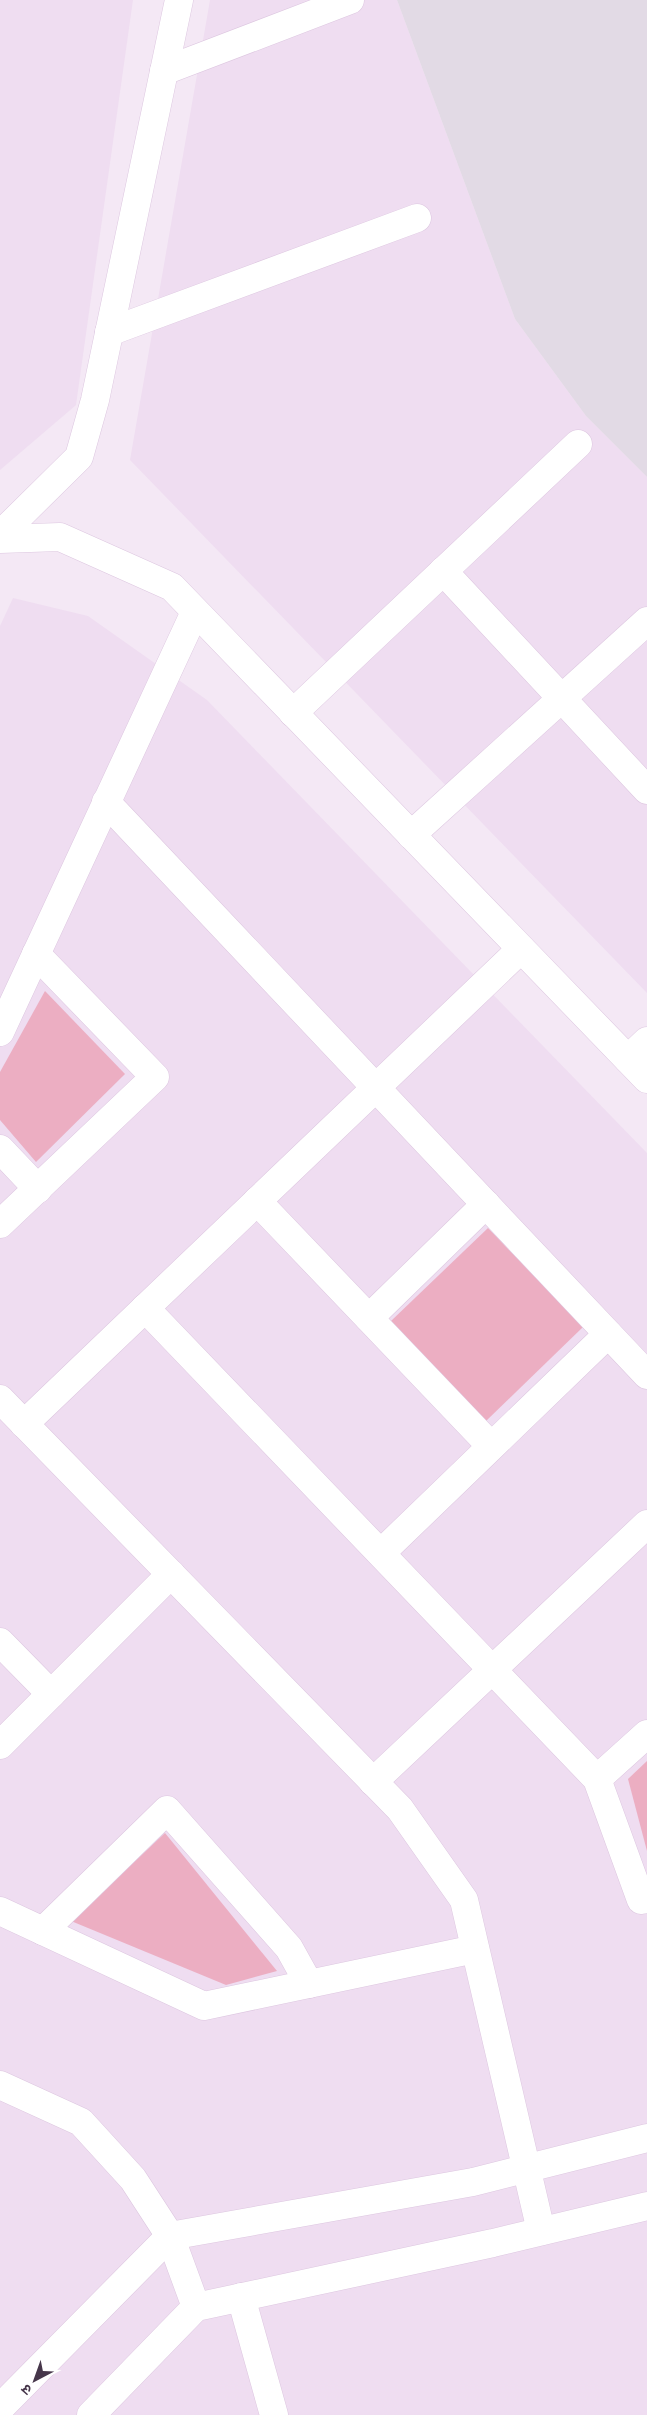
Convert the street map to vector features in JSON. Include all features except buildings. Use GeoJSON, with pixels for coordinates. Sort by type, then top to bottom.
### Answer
{"type":"FeatureCollection","features":[{"type":"Feature","properties":{"kind":"street"},"geometry":{"type":"LineString","coordinates":[[0,537],[79,457],[109,332],[179,0]]}},
{"type":"Feature","properties":{"kind":"street"},"geometry":{"type":"LineString","coordinates":[[164,71],[350,0]]}},
{"type":"Feature","properties":{"kind":"street"},"geometry":{"type":"LineString","coordinates":[[109,332],[417,218]]}},
{"type":"Feature","properties":{"kind":"street"},"geometry":{"type":"LineString","coordinates":[[293,713],[578,444]]}},
{"type":"Feature","properties":{"kind":"street"},"geometry":{"type":"LineString","coordinates":[[0,537],[60,537],[172,587],[521,949],[638,1050],[647,1079]]}},
{"type":"Feature","properties":{"kind":"street"},"geometry":{"type":"LineString","coordinates":[[443,571],[647,790]]}},
{"type":"Feature","properties":{"kind":"street"},"geometry":{"type":"LineString","coordinates":[[0,1032],[195,612]]}},
{"type":"Feature","properties":{"kind":"street"},"geometry":{"type":"LineString","coordinates":[[411,835],[647,621]]}},
{"type":"Feature","properties":{"kind":"street"},"geometry":{"type":"LineString","coordinates":[[106,802],[647,1375]]}},
{"type":"Feature","properties":{"kind":"street"},"geometry":{"type":"LineString","coordinates":[[24,1424],[521,949]]}},
{"type":"Feature","properties":{"kind":"street"},"geometry":{"type":"LineString","coordinates":[[0,1224],[155,1077],[36,954]]}},
{"type":"Feature","properties":{"kind":"street"},"geometry":{"type":"LineString","coordinates":[[0,1149],[38,1188]]}},
{"type":"Feature","properties":{"kind":"street"},"geometry":{"type":"LineString","coordinates":[[257,1201],[491,1446]]}},
{"type":"Feature","properties":{"kind":"street"},"geometry":{"type":"LineString","coordinates":[[369,1318],[486,1204]]}},
{"type":"Feature","properties":{"kind":"street"},"geometry":{"type":"LineString","coordinates":[[145,1308],[598,1779],[641,1900],[647,1899]]}},
{"type":"Feature","properties":{"kind":"street"},"geometry":{"type":"LineString","coordinates":[[381,1553],[608,1334]]}},
{"type":"Feature","properties":{"kind":"street"},"geometry":{"type":"LineString","coordinates":[[0,1399],[400,1809],[464,1900],[541,2231]]}},
{"type":"Feature","properties":{"kind":"street"},"geometry":{"type":"LineString","coordinates":[[374,1782],[647,1524]]}},
{"type":"Feature","properties":{"kind":"street"},"geometry":{"type":"LineString","coordinates":[[0,1745],[171,1574]]}},
{"type":"Feature","properties":{"kind":"street"},"geometry":{"type":"LineString","coordinates":[[0,1642],[51,1694]]}},
{"type":"Feature","properties":{"kind":"street"},"geometry":{"type":"LineString","coordinates":[[598,1779],[647,1734]]}},
{"type":"Feature","properties":{"kind":"street"},"geometry":{"type":"LineString","coordinates":[[43,1931],[167,1810],[289,1948],[309,1984]]}},
{"type":"Feature","properties":{"kind":"street"},"geometry":{"type":"LineString","coordinates":[[0,1911],[204,2006],[475,1949]]}},
{"type":"Feature","properties":{"kind":"street"},"geometry":{"type":"LineString","coordinates":[[0,2085],[81,2122],[133,2179],[170,2236],[196,2307]]}},
{"type":"Feature","properties":{"kind":"street"},"geometry":{"type":"LineString","coordinates":[[0,2408],[170,2236],[473,2182],[647,2138]]}},
{"type":"Feature","properties":{"kind":"street"},"geometry":{"type":"LineString","coordinates":[[91,2415],[196,2307],[647,2206]]}},
{"type":"Feature","properties":{"kind":"street"},"geometry":{"type":"LineString","coordinates":[[241,2297],[274,2415]]}},
{"type":"Feature","properties":{"kind":"shaded area"},"geometry":{"type":"Polygon","coordinates":[[[0,0],[133,0],[76,405],[0,470],[0,0]]]}},
{"type":"Feature","properties":{"kind":"shaded area"},"geometry":{"type":"Polygon","coordinates":[[[210,0],[397,0],[515,319],[586,416],[647,477],[647,993],[130,460],[210,0]]]}},
{"type":"Feature","properties":{"kind":"shaded area"},"geometry":{"type":"Polygon","coordinates":[[[397,0],[647,0],[647,477],[586,416],[515,319],[397,0]]]}},
{"type":"Feature","properties":{"kind":"shaded area"},"geometry":{"type":"Polygon","coordinates":[[[13,598],[88,616],[207,700],[647,1153],[647,2415],[0,2415],[0,626],[13,598]]]}},
{"type":"Feature","properties":{"kind":"shaded area"},"geometry":{"type":"Polygon","coordinates":[[[45,991],[125,1074],[36,1162],[0,1120],[0,1072],[45,991]]]}},
{"type":"Feature","properties":{"kind":"shaded area"},"geometry":{"type":"Polygon","coordinates":[[[488,1228],[583,1327],[486,1421],[391,1321],[488,1228]]]}},
{"type":"Feature","properties":{"kind":"shaded area"},"geometry":{"type":"Polygon","coordinates":[[[647,1761],[647,1851],[628,1779],[647,1761]]]}},
{"type":"Feature","properties":{"kind":"shaded area"},"geometry":{"type":"Polygon","coordinates":[[[165,1833],[277,1971],[226,1985],[71,1921],[165,1833]]]}}]}
